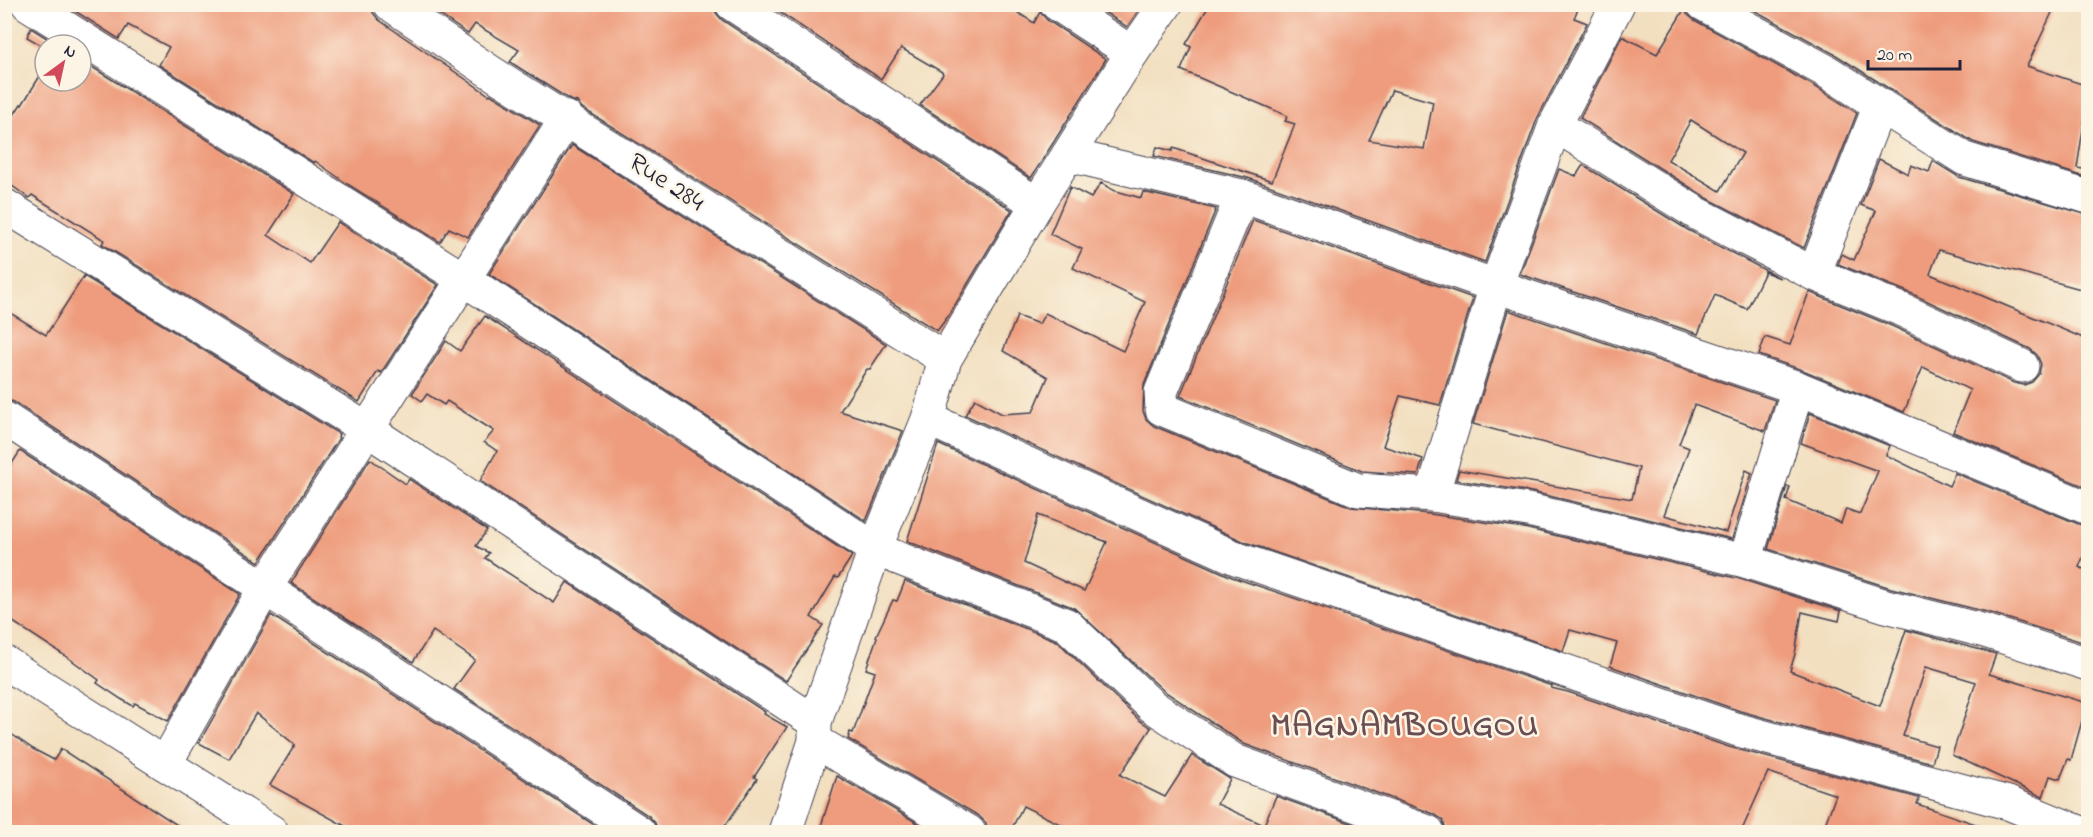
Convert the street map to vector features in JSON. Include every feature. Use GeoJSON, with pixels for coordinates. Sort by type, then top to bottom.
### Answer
{"type":"FeatureCollection","features":[{"type":"Feature","properties":{"kind":"street"},"geometry":{"type":"LineString","coordinates":[[28,4],[465,280],[875,549],[1067,626],[1152,706],[1235,761],[1428,832]]}},
{"type":"Feature","properties":{"kind":"street","name":"Rue 284"},"geometry":{"type":"LineString","coordinates":[[390,4],[489,71],[567,118],[657,178],[945,359]]}},
{"type":"Feature","properties":{"kind":"street"},"geometry":{"type":"LineString","coordinates":[[732,4],[1037,204]]}},
{"type":"Feature","properties":{"kind":"street"},"geometry":{"type":"LineString","coordinates":[[1057,4],[1132,53]]}},
{"type":"Feature","properties":{"kind":"street"},"geometry":{"type":"LineString","coordinates":[[785,832],[875,549],[928,418],[945,359],[1037,204],[1132,53],[1166,4]]}},
{"type":"Feature","properties":{"kind":"street"},"geometry":{"type":"LineString","coordinates":[[1432,495],[1496,286],[1555,124],[1618,4]]}},
{"type":"Feature","properties":{"kind":"street"},"geometry":{"type":"LineString","coordinates":[[1703,4],[1826,71],[1965,159],[2088,197]]}},
{"type":"Feature","properties":{"kind":"street"},"geometry":{"type":"LineString","coordinates":[[1814,274],[1880,105]]}},
{"type":"Feature","properties":{"kind":"street"},"geometry":{"type":"LineString","coordinates":[[165,764],[266,588],[567,118]]}},
{"type":"Feature","properties":{"kind":"street"},"geometry":{"type":"LineString","coordinates":[[1555,124],[1698,214],[1814,274],[1900,309],[2022,366]]}},
{"type":"Feature","properties":{"kind":"street"},"geometry":{"type":"LineString","coordinates":[[1068,155],[1242,196],[1496,286],[1798,388],[2088,508]]}},
{"type":"Feature","properties":{"kind":"street"},"geometry":{"type":"LineString","coordinates":[[1242,196],[1161,392],[1162,409],[1358,490],[1432,495],[1528,510],[1745,561],[1886,606],[1985,631],[2088,664]]}},
{"type":"Feature","properties":{"kind":"street"},"geometry":{"type":"LineString","coordinates":[[4,205],[368,430],[815,732],[969,832]]}},
{"type":"Feature","properties":{"kind":"street"},"geometry":{"type":"LineString","coordinates":[[1745,561],[1798,388]]}},
{"type":"Feature","properties":{"kind":"street"},"geometry":{"type":"LineString","coordinates":[[4,418],[639,832]]}},
{"type":"Feature","properties":{"kind":"street"},"geometry":{"type":"LineString","coordinates":[[928,418],[1238,559],[1735,729],[2008,803],[2079,832]]}},
{"type":"Feature","properties":{"kind":"street"},"geometry":{"type":"LineString","coordinates":[[4,662],[272,832]]}},
{"type":"Feature","properties":{"kind":"building"},"geometry":{"type":"Polygon","coordinates":[[[64,4],[372,4],[373,13],[379,20],[489,95],[540,125],[468,237],[449,228],[440,242],[315,161],[314,163],[159,65],[169,47],[128,25],[119,39],[64,4]]]}},
{"type":"Feature","properties":{"kind":"building"},"geometry":{"type":"Polygon","coordinates":[[[424,4],[714,4],[716,13],[722,20],[1012,210],[937,331],[582,108],[577,102],[570,100],[510,62],[519,50],[475,24],[468,34],[424,4]]]}},
{"type":"Feature","properties":{"kind":"building"},"geometry":{"type":"Polygon","coordinates":[[[767,4],[1004,4],[1034,23],[1040,12],[1047,20],[1106,59],[1031,178],[920,105],[943,74],[942,72],[901,48],[881,79],[767,4]]]}},
{"type":"Feature","properties":{"kind":"building"},"geometry":{"type":"Polygon","coordinates":[[[1092,4],[1143,4],[1127,27],[1092,4]]]}},
{"type":"Feature","properties":{"kind":"building"},"geometry":{"type":"Polygon","coordinates":[[[1210,4],[1580,4],[1574,18],[1587,23],[1537,119],[1485,262],[1248,178],[1154,156],[1157,147],[1172,151],[1173,148],[1272,181],[1295,124],[1285,121],[1288,116],[1181,70],[1191,47],[1186,44],[1210,4]],[[1392,90],[1369,140],[1424,149],[1433,102],[1392,90]]]}},
{"type":"Feature","properties":{"kind":"building"},"geometry":{"type":"Polygon","coordinates":[[[1743,4],[2056,4],[2027,66],[2088,86],[2077,168],[2088,170],[2088,178],[1973,142],[1836,55],[1743,4]]]}},
{"type":"Feature","properties":{"kind":"building"},"geometry":{"type":"Polygon","coordinates":[[[1685,8],[1687,14],[1694,20],[1816,87],[1857,113],[1804,248],[1707,198],[1580,118],[1622,36],[1657,54],[1685,8]],[[1691,120],[1668,160],[1720,191],[1743,153],[1691,120]]]}},
{"type":"Feature","properties":{"kind":"building"},"geometry":{"type":"Polygon","coordinates":[[[31,28],[39,33],[33,33],[33,40],[27,37],[31,28]]]}},
{"type":"Feature","properties":{"kind":"building"},"geometry":{"type":"Polygon","coordinates":[[[93,68],[294,194],[268,235],[310,263],[338,222],[438,285],[381,373],[378,371],[359,402],[102,244],[104,240],[32,195],[29,198],[4,180],[4,130],[33,87],[33,93],[93,93],[93,68]]]}},
{"type":"Feature","properties":{"kind":"building"},"geometry":{"type":"Polygon","coordinates":[[[572,145],[886,344],[840,411],[903,431],[866,521],[489,274],[572,145]]]}},
{"type":"Feature","properties":{"kind":"building"},"geometry":{"type":"Polygon","coordinates":[[[1879,159],[1908,174],[1911,165],[1929,172],[1933,161],[1959,177],[2088,215],[2088,291],[1939,250],[1930,274],[2088,340],[2088,488],[1953,432],[1970,390],[1923,367],[1904,412],[1805,371],[1759,355],[1765,337],[1790,345],[1809,292],[1892,326],[2014,383],[2024,385],[2032,382],[2039,374],[2041,364],[2037,355],[2030,349],[1908,292],[1838,264],[1842,254],[1854,260],[1876,211],[1861,205],[1879,159]]]}},
{"type":"Feature","properties":{"kind":"building"},"geometry":{"type":"Polygon","coordinates":[[[1583,165],[1688,230],[1780,278],[1765,272],[1747,309],[1715,295],[1698,334],[1520,274],[1559,169],[1576,176],[1583,165]]]}},
{"type":"Feature","properties":{"kind":"building"},"geometry":{"type":"Polygon","coordinates":[[[1101,183],[1113,190],[1141,198],[1143,192],[1216,209],[1144,385],[1143,411],[1146,419],[1154,426],[1351,507],[1430,514],[1524,528],[1740,579],[1841,611],[1839,621],[1802,612],[1790,671],[1880,706],[1906,630],[1996,654],[1989,674],[2087,703],[2071,760],[2068,759],[2060,779],[2050,776],[2043,797],[1952,755],[1976,682],[1926,667],[1903,736],[1937,746],[1932,763],[1740,711],[1610,666],[1617,643],[1570,630],[1563,651],[1245,542],[965,415],[975,399],[1002,414],[1033,412],[1048,377],[1003,351],[1017,316],[1039,324],[1045,313],[1123,351],[1145,302],[1073,268],[1082,249],[1050,234],[1070,187],[1091,198],[1101,183]]]}},
{"type":"Feature","properties":{"kind":"building"},"geometry":{"type":"Polygon","coordinates":[[[1253,220],[1473,298],[1440,405],[1400,396],[1383,446],[1423,459],[1418,475],[1362,471],[1180,396],[1253,220]]]}},
{"type":"Feature","properties":{"kind":"building"},"geometry":{"type":"Polygon","coordinates":[[[84,276],[339,434],[339,438],[259,562],[14,402],[4,399],[4,309],[46,335],[84,276]]]}},
{"type":"Feature","properties":{"kind":"building"},"geometry":{"type":"Polygon","coordinates":[[[1508,310],[1775,400],[1765,431],[1694,405],[1679,444],[1689,448],[1664,515],[1726,532],[1746,470],[1752,473],[1732,539],[1532,492],[1456,480],[1459,470],[1632,499],[1639,468],[1473,424],[1508,310]]]}},
{"type":"Feature","properties":{"kind":"building"},"geometry":{"type":"Polygon","coordinates":[[[485,316],[852,556],[838,578],[835,577],[811,617],[823,625],[786,681],[480,481],[497,451],[484,442],[494,431],[447,401],[444,405],[427,394],[422,401],[412,394],[446,341],[460,351],[485,316]]]}},
{"type":"Feature","properties":{"kind":"building"},"geometry":{"type":"Polygon","coordinates":[[[1810,413],[1890,446],[1886,455],[1949,486],[1955,473],[2088,526],[2088,545],[2079,567],[2088,571],[2088,644],[1991,613],[1891,588],[1768,549],[1787,486],[1790,487],[1786,500],[1841,523],[1846,509],[1860,514],[1878,471],[1801,443],[1810,413]]]}},
{"type":"Feature","properties":{"kind":"building"},"geometry":{"type":"Polygon","coordinates":[[[938,444],[1232,577],[1729,747],[1919,798],[1917,804],[1987,828],[1987,832],[1822,832],[1836,795],[1768,772],[1741,832],[1619,832],[1599,826],[1597,832],[1446,832],[1443,820],[1434,814],[1244,744],[1164,691],[1074,608],[907,541],[938,444]],[[1038,515],[1024,563],[1084,591],[1107,542],[1038,515]]]}},
{"type":"Feature","properties":{"kind":"building"},"geometry":{"type":"Polygon","coordinates":[[[20,451],[240,594],[168,721],[135,703],[133,706],[121,699],[97,683],[99,680],[70,659],[4,616],[4,476],[20,451]]]}},
{"type":"Feature","properties":{"kind":"building"},"geometry":{"type":"Polygon","coordinates":[[[370,459],[406,484],[409,479],[487,530],[476,546],[489,553],[485,558],[554,603],[567,582],[765,712],[764,714],[787,727],[754,777],[757,779],[721,832],[658,832],[649,816],[454,689],[475,660],[433,631],[413,662],[291,583],[370,459]]]}},
{"type":"Feature","properties":{"kind":"building"},"geometry":{"type":"Polygon","coordinates":[[[905,581],[1057,641],[1139,720],[1151,728],[1120,775],[1165,797],[1192,755],[1230,779],[1217,804],[1264,825],[1276,796],[1375,832],[1076,832],[1023,806],[1010,832],[988,832],[986,823],[979,816],[848,739],[850,732],[853,733],[875,672],[866,669],[876,636],[893,600],[897,601],[905,581]]]}},
{"type":"Feature","properties":{"kind":"building"},"geometry":{"type":"Polygon","coordinates":[[[271,615],[605,832],[356,832],[270,785],[295,745],[256,713],[229,759],[199,743],[271,615]]]}},
{"type":"Feature","properties":{"kind":"building"},"geometry":{"type":"Polygon","coordinates":[[[4,729],[54,760],[61,749],[188,832],[4,832],[4,729]]]}},
{"type":"Feature","properties":{"kind":"building"},"geometry":{"type":"Polygon","coordinates":[[[837,776],[933,832],[819,832],[837,776]]]}},
{"type":"Feature","properties":{"kind":"district","name":"MAGNAMBOUGOU"},"geometry":{"type":"Point","coordinates":[1405,727]}}]}
